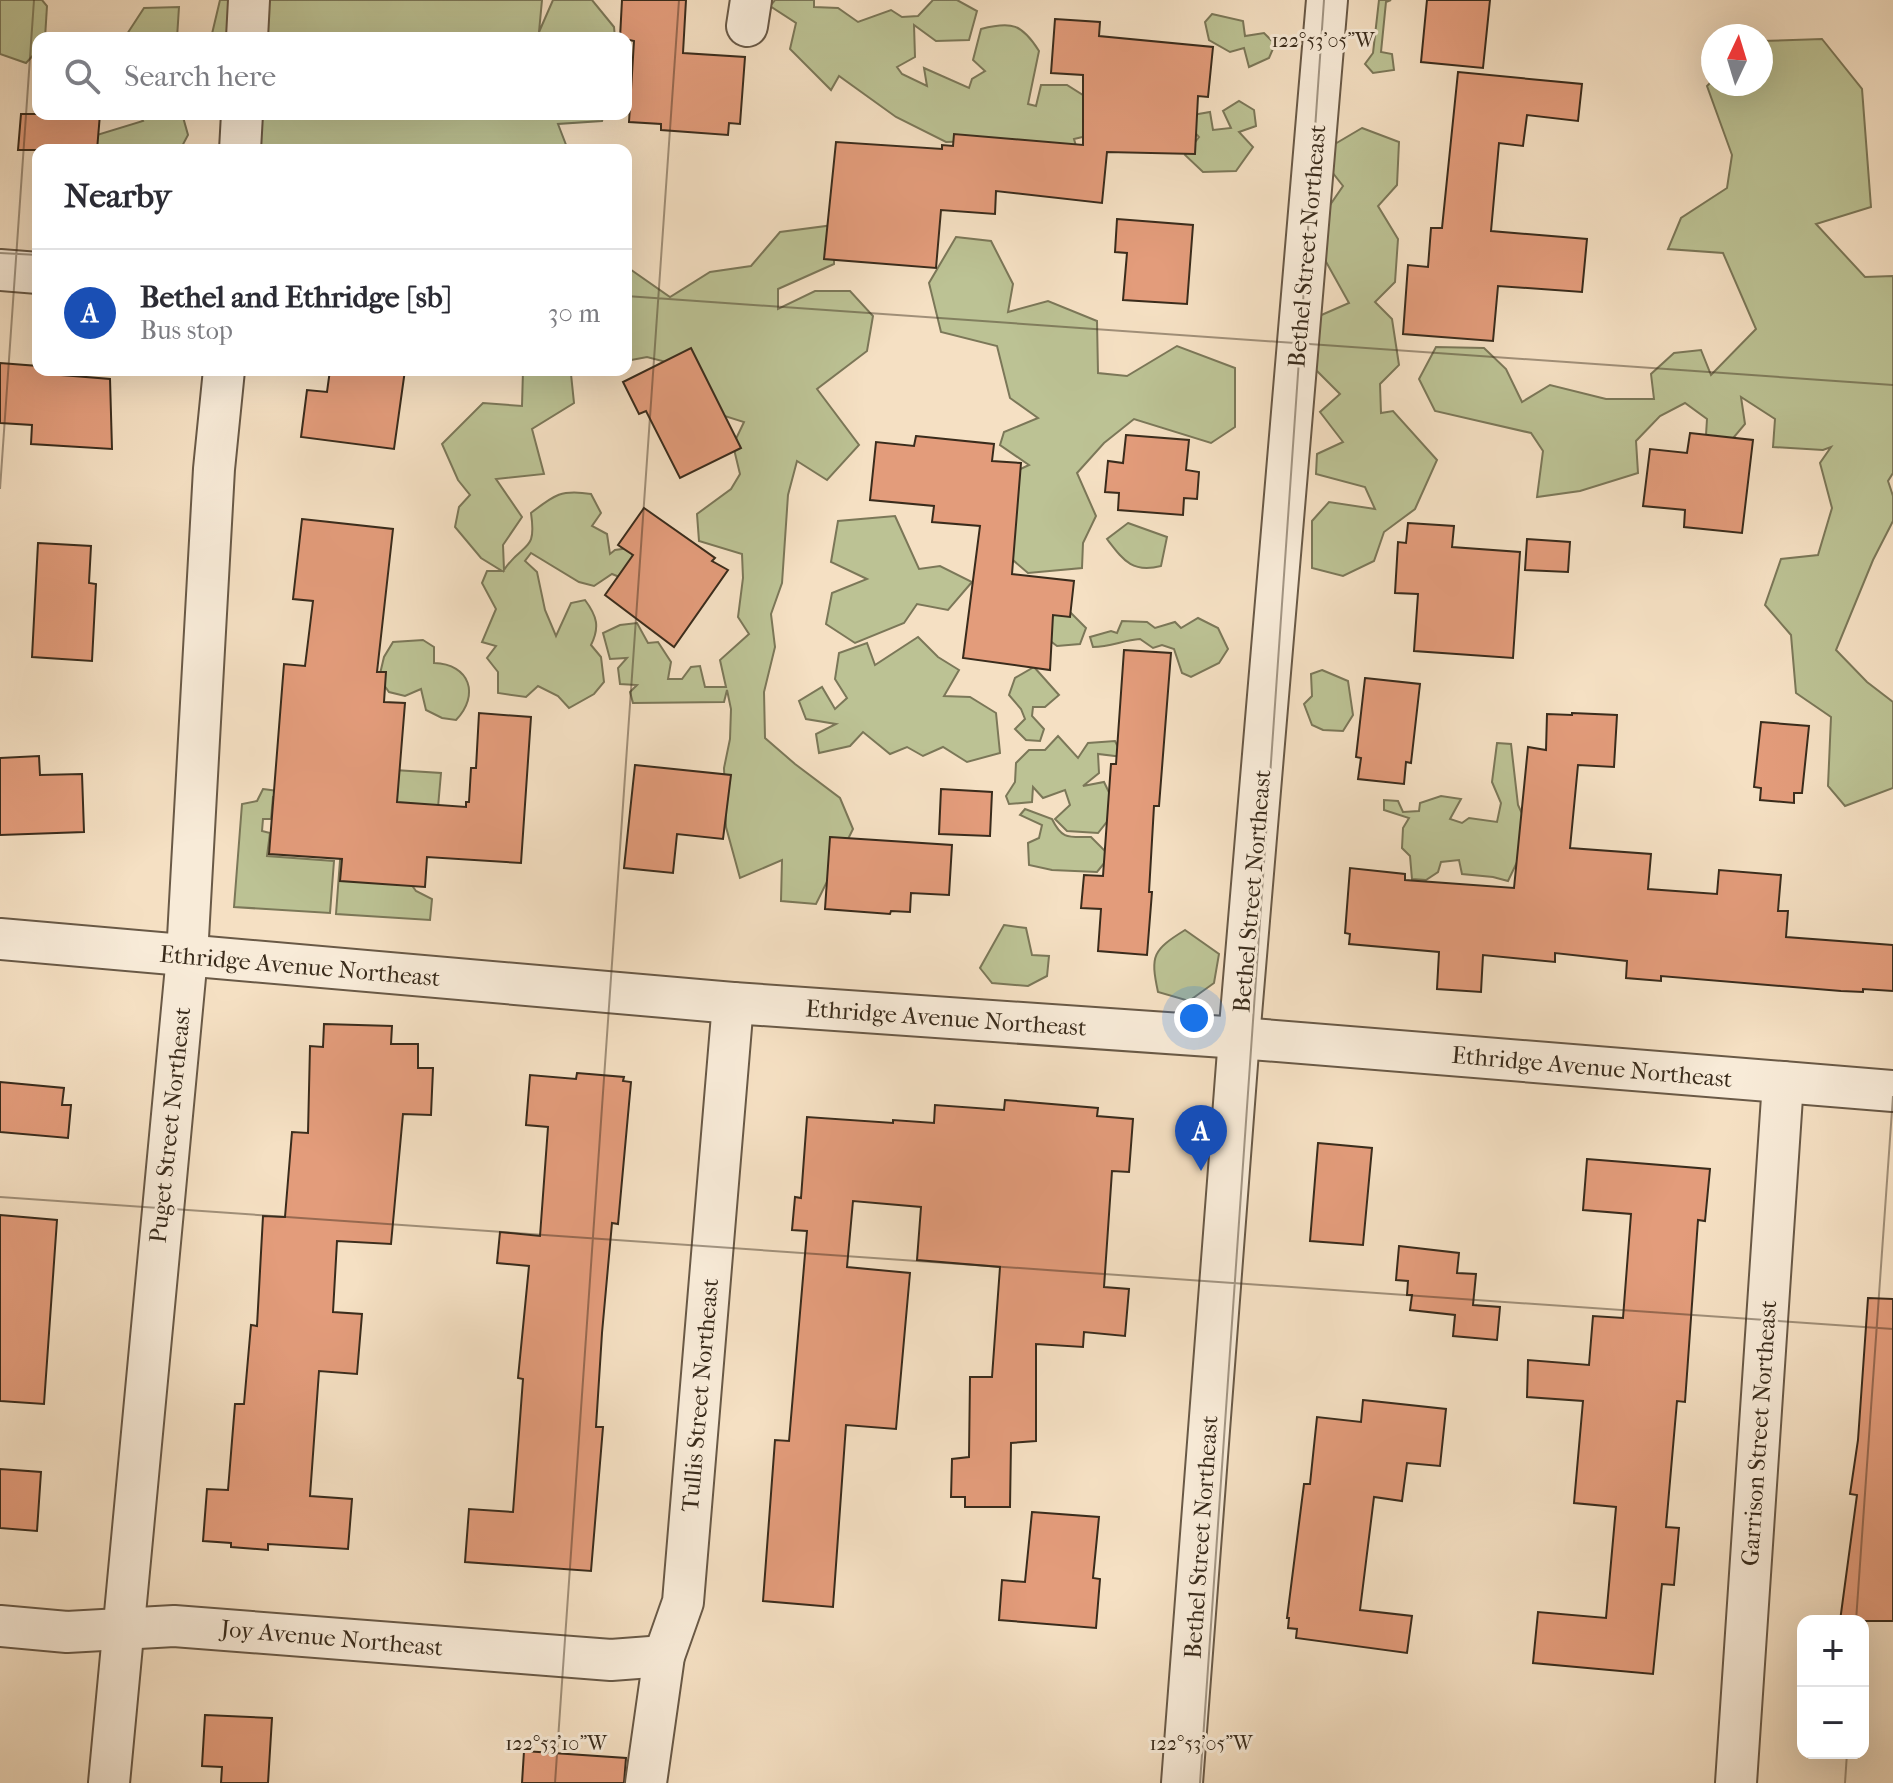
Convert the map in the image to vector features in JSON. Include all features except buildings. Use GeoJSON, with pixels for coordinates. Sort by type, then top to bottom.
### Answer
{"type":"FeatureCollection","features":[{"type":"Feature","properties":{"kind":"street"},"geometry":{"type":"LineString","coordinates":[[247,32],[249,0]]}},
{"type":"Feature","properties":{"kind":"street","name":"Bethel Street Northeast"},"geometry":{"type":"LineString","coordinates":[[1182,1783],[1239,1038],[1288,489],[1327,0]]}},
{"type":"Feature","properties":{"kind":"street"},"geometry":{"type":"LineString","coordinates":[[240,144],[242,120]]}},
{"type":"Feature","properties":{"kind":"street"},"geometry":{"type":"LineString","coordinates":[[0,270],[32,273]]}},
{"type":"Feature","properties":{"kind":"street","name":"Puget Street Northeast"},"geometry":{"type":"LineString","coordinates":[[109,1783],[121,1628],[187,956],[214,469],[223,376]]}},
{"type":"Feature","properties":{"kind":"street","name":"Ethridge Avenue Northeast"},"geometry":{"type":"LineString","coordinates":[[0,939],[733,1003],[1239,1038],[1893,1091]]}},
{"type":"Feature","properties":{"kind":"street","name":"Tullis Street Northeast"},"geometry":{"type":"LineString","coordinates":[[646,1783],[664,1656],[683,1602],[733,1003]]}},
{"type":"Feature","properties":{"kind":"street","name":"Garrison Street Northeast"},"geometry":{"type":"LineString","coordinates":[[1736,1783],[1783,1082]]}},
{"type":"Feature","properties":{"kind":"street","name":"Joy Avenue Northeast"},"geometry":{"type":"LineString","coordinates":[[0,1626],[67,1632],[174,1626],[611,1660],[664,1656]]}},
{"type":"Feature","properties":{"kind":"green space"},"geometry":{"type":"Polygon","coordinates":[[[0,0],[42,0],[47,6],[45,32],[32,32],[32,56],[26,63],[0,54],[0,0]]]}},
{"type":"Feature","properties":{"kind":"green space"},"geometry":{"type":"Polygon","coordinates":[[[220,0],[542,0],[539,32],[212,32],[220,0]]]}},
{"type":"Feature","properties":{"kind":"green space"},"geometry":{"type":"Polygon","coordinates":[[[553,0],[592,0],[614,27],[614,32],[539,32],[553,0]]]}},
{"type":"Feature","properties":{"kind":"green space"},"geometry":{"type":"Polygon","coordinates":[[[775,0],[814,0],[814,7],[838,8],[858,22],[891,10],[902,17],[918,16],[933,0],[957,0],[977,11],[969,40],[936,41],[914,25],[915,57],[897,67],[902,74],[927,86],[924,68],[969,88],[972,79],[985,71],[973,60],[981,29],[1008,25],[1027,35],[1039,51],[1028,104],[1036,106],[1041,85],[1067,85],[1083,95],[1187,116],[1210,112],[1213,130],[1231,128],[1223,111],[1239,101],[1254,110],[1256,126],[1239,132],[1253,147],[1236,171],[1203,172],[1185,155],[1199,137],[1190,127],[1095,134],[1074,139],[1078,153],[981,141],[946,142],[896,117],[839,76],[831,90],[790,49],[796,23],[770,6],[775,0]]]}},
{"type":"Feature","properties":{"kind":"green space"},"geometry":{"type":"Polygon","coordinates":[[[1379,0],[1391,0],[1386,2],[1381,52],[1392,54],[1394,70],[1373,73],[1365,64],[1373,53],[1379,0]]]}},
{"type":"Feature","properties":{"kind":"green space"},"geometry":{"type":"Polygon","coordinates":[[[179,7],[177,32],[128,32],[144,8],[179,7]]]}},
{"type":"Feature","properties":{"kind":"green space"},"geometry":{"type":"Polygon","coordinates":[[[1212,14],[1243,21],[1245,36],[1264,33],[1275,44],[1269,58],[1249,67],[1244,48],[1230,52],[1209,40],[1205,22],[1212,14]]]}},
{"type":"Feature","properties":{"kind":"green space"},"geometry":{"type":"Polygon","coordinates":[[[1822,39],[1862,89],[1871,207],[1816,224],[1865,277],[1893,276],[1893,473],[1888,481],[1893,496],[1893,521],[1873,560],[1836,650],[1867,682],[1893,702],[1893,788],[1845,806],[1828,786],[1831,717],[1796,693],[1791,635],[1765,605],[1781,559],[1818,555],[1832,508],[1820,463],[1831,447],[1823,450],[1773,447],[1775,419],[1741,397],[1745,424],[1724,449],[1705,451],[1707,419],[1685,403],[1660,416],[1636,441],[1638,473],[1580,491],[1537,497],[1543,451],[1531,433],[1435,411],[1419,379],[1436,347],[1484,348],[1506,369],[1522,402],[1550,385],[1606,399],[1654,399],[1651,374],[1674,353],[1701,350],[1711,375],[1756,329],[1723,253],[1668,249],[1681,218],[1727,188],[1732,155],[1711,96],[1773,96],[1773,41],[1822,39]]]}},
{"type":"Feature","properties":{"kind":"green space"},"geometry":{"type":"Polygon","coordinates":[[[184,120],[188,135],[183,144],[85,144],[87,138],[143,121],[184,120]]]}},
{"type":"Feature","properties":{"kind":"green space"},"geometry":{"type":"Polygon","coordinates":[[[224,120],[602,120],[558,124],[566,144],[230,144],[235,140],[224,120]]]}},
{"type":"Feature","properties":{"kind":"green space"},"geometry":{"type":"Polygon","coordinates":[[[1362,128],[1399,142],[1397,185],[1378,206],[1398,239],[1395,282],[1375,302],[1392,319],[1399,365],[1380,384],[1381,413],[1393,411],[1437,460],[1415,509],[1384,532],[1374,561],[1343,576],[1312,568],[1312,521],[1329,502],[1375,509],[1365,487],[1316,474],[1317,454],[1343,442],[1320,412],[1340,394],[1312,366],[1310,320],[1349,303],[1315,242],[1326,211],[1343,186],[1318,154],[1362,128]]]}},
{"type":"Feature","properties":{"kind":"green space"},"geometry":{"type":"Polygon","coordinates":[[[834,225],[834,264],[778,289],[778,309],[815,291],[850,291],[873,316],[867,351],[817,389],[859,445],[827,480],[797,461],[788,495],[782,583],[771,614],[775,647],[764,692],[765,738],[840,798],[853,829],[816,904],[781,901],[782,860],[740,878],[726,827],[724,768],[730,739],[731,709],[727,690],[724,702],[633,703],[630,692],[637,685],[620,684],[618,668],[627,658],[610,659],[603,633],[620,625],[637,623],[648,643],[658,642],[671,662],[668,679],[682,679],[691,667],[700,666],[705,687],[726,687],[720,660],[749,634],[738,617],[743,578],[742,554],[699,541],[697,514],[731,489],[740,474],[733,445],[744,422],[693,406],[693,369],[647,357],[632,360],[632,270],[670,297],[710,272],[751,266],[780,232],[834,225]]]}},
{"type":"Feature","properties":{"kind":"green space"},"geometry":{"type":"Polygon","coordinates":[[[956,237],[991,241],[1013,284],[1008,312],[1048,301],[1097,321],[1098,373],[1127,376],[1177,346],[1235,368],[1235,427],[1211,443],[1134,419],[1104,443],[1077,473],[1096,516],[1083,543],[1082,568],[1028,573],[1007,555],[995,481],[1029,465],[1000,445],[1004,432],[1038,418],[1010,398],[997,346],[941,332],[929,283],[956,237]]]}},
{"type":"Feature","properties":{"kind":"green space"},"geometry":{"type":"Polygon","coordinates":[[[523,376],[571,376],[574,403],[532,429],[544,474],[496,479],[522,517],[503,545],[504,570],[530,541],[531,513],[565,493],[591,494],[601,513],[592,526],[607,534],[610,554],[615,550],[636,547],[624,579],[612,574],[594,586],[579,582],[531,553],[525,561],[537,572],[545,610],[556,636],[571,603],[585,600],[595,617],[596,633],[591,645],[601,657],[604,682],[594,694],[569,708],[558,696],[538,686],[526,697],[498,693],[498,672],[487,658],[496,646],[482,642],[496,609],[482,583],[487,571],[502,571],[481,558],[455,527],[459,507],[470,495],[458,480],[442,444],[483,403],[522,406],[523,376]]]}},
{"type":"Feature","properties":{"kind":"green space"},"geometry":{"type":"Polygon","coordinates":[[[895,516],[919,569],[940,566],[972,582],[948,610],[917,604],[904,623],[855,643],[826,624],[832,593],[867,579],[831,562],[838,521],[895,516]]]}},
{"type":"Feature","properties":{"kind":"green space"},"geometry":{"type":"Polygon","coordinates":[[[1128,523],[1167,537],[1161,566],[1143,568],[1130,563],[1107,539],[1128,523]]]}},
{"type":"Feature","properties":{"kind":"green space"},"geometry":{"type":"Polygon","coordinates":[[[1065,607],[1086,628],[1080,644],[1057,646],[1024,621],[1065,607]]]}},
{"type":"Feature","properties":{"kind":"green space"},"geometry":{"type":"Polygon","coordinates":[[[1198,618],[1218,628],[1228,649],[1219,663],[1191,677],[1182,673],[1174,649],[1162,645],[1153,648],[1140,639],[1093,647],[1090,637],[1111,631],[1117,633],[1122,621],[1147,622],[1155,628],[1175,622],[1181,628],[1198,618]]]}},
{"type":"Feature","properties":{"kind":"green space"},"geometry":{"type":"Polygon","coordinates":[[[918,637],[938,657],[959,670],[944,696],[970,697],[996,713],[1000,753],[967,762],[943,747],[923,756],[907,747],[890,754],[863,732],[850,746],[819,753],[816,734],[836,724],[806,719],[799,701],[822,687],[835,709],[847,698],[835,679],[839,653],[867,643],[875,665],[918,637]]]}},
{"type":"Feature","properties":{"kind":"green space"},"geometry":{"type":"Polygon","coordinates":[[[423,640],[434,647],[434,663],[456,669],[468,682],[468,701],[456,720],[442,718],[426,710],[421,689],[405,696],[389,692],[379,678],[384,657],[393,642],[423,640]]]}},
{"type":"Feature","properties":{"kind":"green space"},"geometry":{"type":"Polygon","coordinates":[[[1034,667],[1059,695],[1045,707],[1033,707],[1032,716],[1044,729],[1040,741],[1026,740],[1015,729],[1025,719],[1009,695],[1015,678],[1034,667]]]}},
{"type":"Feature","properties":{"kind":"green space"},"geometry":{"type":"Polygon","coordinates":[[[1322,670],[1348,681],[1353,715],[1343,731],[1323,730],[1312,725],[1304,704],[1312,696],[1311,674],[1322,670]]]}},
{"type":"Feature","properties":{"kind":"green space"},"geometry":{"type":"Polygon","coordinates":[[[1058,736],[1078,758],[1088,743],[1115,741],[1123,757],[1098,754],[1099,773],[1083,786],[1104,782],[1117,809],[1098,833],[1067,831],[1055,819],[1070,805],[1065,790],[1043,798],[1033,787],[1032,802],[1009,804],[1006,796],[1015,782],[1016,763],[1029,750],[1045,750],[1058,736]]]}},
{"type":"Feature","properties":{"kind":"green space"},"geometry":{"type":"Polygon","coordinates":[[[1497,743],[1511,744],[1518,805],[1531,833],[1508,881],[1462,874],[1459,860],[1441,862],[1438,872],[1426,880],[1412,879],[1410,856],[1402,848],[1403,828],[1409,818],[1384,810],[1384,800],[1398,801],[1403,812],[1419,811],[1420,803],[1441,796],[1461,799],[1450,819],[1462,823],[1469,818],[1497,822],[1501,803],[1492,782],[1497,743]]]}},
{"type":"Feature","properties":{"kind":"green space"},"geometry":{"type":"Polygon","coordinates":[[[347,767],[441,773],[434,853],[425,846],[411,884],[416,891],[432,899],[430,920],[336,914],[347,767]]]}},
{"type":"Feature","properties":{"kind":"green space"},"geometry":{"type":"Polygon","coordinates":[[[263,789],[278,791],[283,797],[273,797],[271,819],[263,819],[262,831],[270,833],[267,856],[334,861],[330,913],[234,907],[242,804],[257,801],[263,789]]]}},
{"type":"Feature","properties":{"kind":"green space"},"geometry":{"type":"Polygon","coordinates":[[[1025,809],[1052,819],[1059,831],[1067,836],[1091,837],[1110,856],[1097,872],[1052,870],[1029,865],[1028,843],[1039,838],[1042,825],[1020,815],[1025,809]]]}},
{"type":"Feature","properties":{"kind":"green space"},"geometry":{"type":"Polygon","coordinates":[[[1004,925],[1026,928],[1032,955],[1049,956],[1047,976],[1028,986],[992,983],[980,968],[1004,925]]]}},
{"type":"Feature","properties":{"kind":"green space"},"geometry":{"type":"Polygon","coordinates":[[[1185,930],[1219,954],[1214,983],[1189,1001],[1158,992],[1154,970],[1160,949],[1185,930]]]}},
{"type":"Feature","properties":{"kind":"place","name":"Bethel and Ethridge [sb]"},"geometry":{"type":"Point","coordinates":[1201,1171]}}]}
